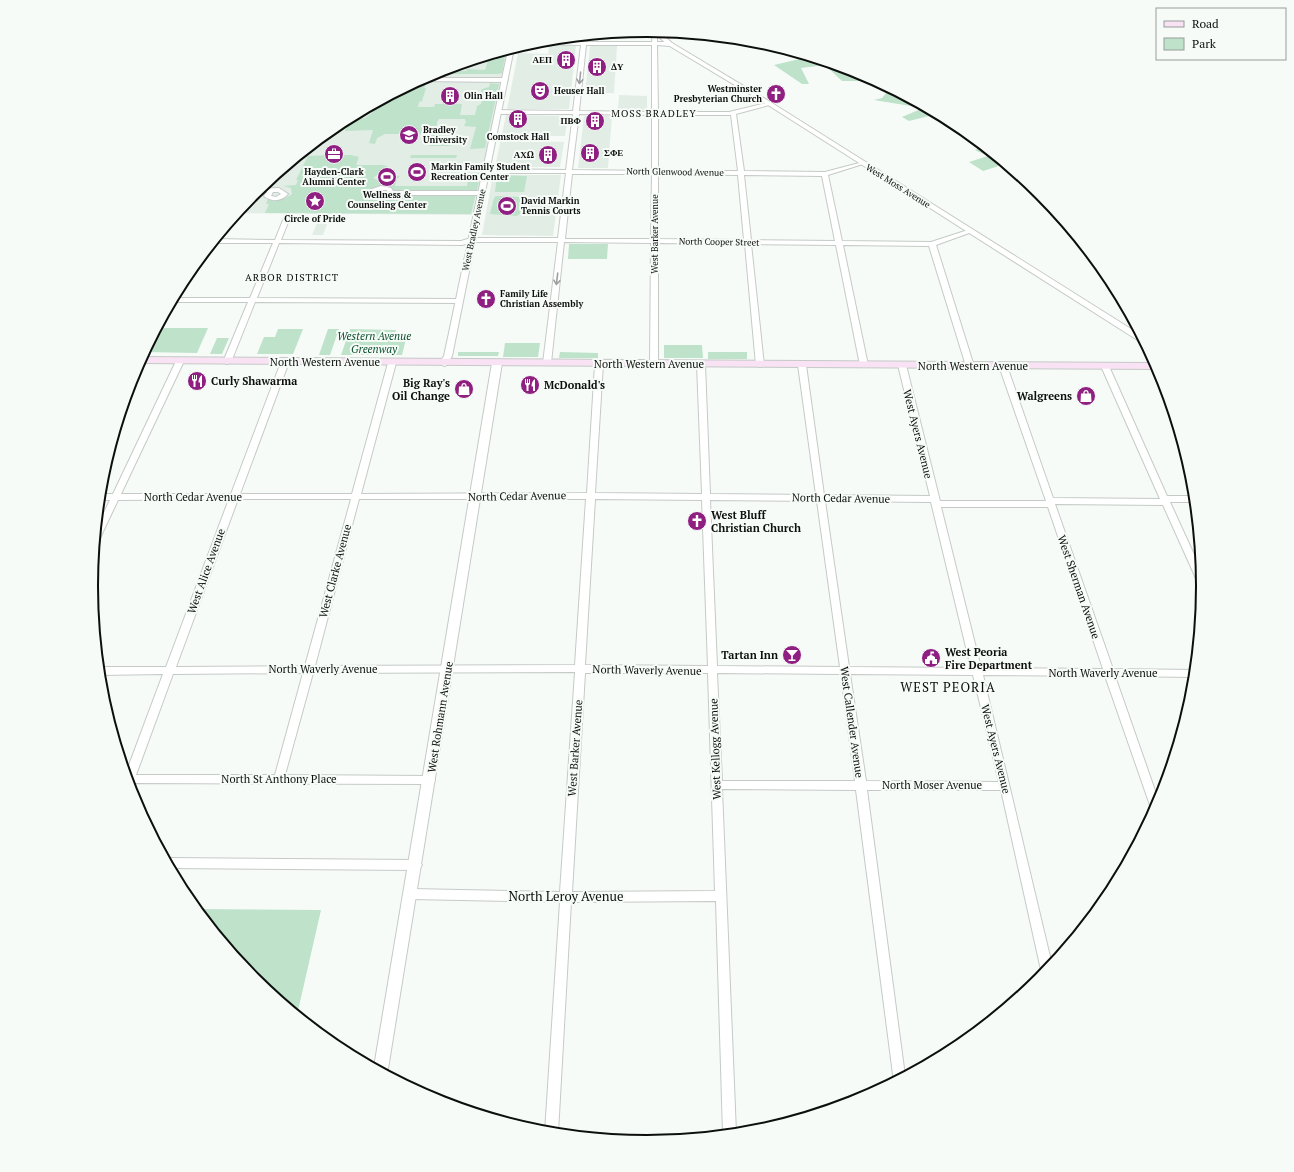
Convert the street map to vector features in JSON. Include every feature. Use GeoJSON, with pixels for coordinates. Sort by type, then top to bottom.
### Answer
{"type":"FeatureCollection","features":[{"type":"Feature","properties":{"kind":"main road","name":"North Western Avenue"},"geometry":{"type":"LineString","coordinates":[[147,360],[654,365],[1149,366]]}},
{"type":"Feature","properties":{"kind":"street","name":"West Barker Avenue"},"geometry":{"type":"LineString","coordinates":[[654,365],[655,37]]}},
{"type":"Feature","properties":{"kind":"street","name":"West Moss Avenue"},"geometry":{"type":"LineString","coordinates":[[662,37],[670,44],[770,104],[861,163],[1134,334]]}},
{"type":"Feature","properties":{"kind":"street"},"geometry":{"type":"LineString","coordinates":[[569,43],[670,44]]}},
{"type":"Feature","properties":{"kind":"street"},"geometry":{"type":"LineString","coordinates":[[546,363],[562,241],[584,43]]}},
{"type":"Feature","properties":{"kind":"street","name":"West Bradley Avenue"},"geometry":{"type":"LineString","coordinates":[[444,363],[448,356],[460,299],[468,240],[486,171],[510,55]]}},
{"type":"Feature","properties":{"kind":"street"},"geometry":{"type":"LineString","coordinates":[[446,76],[505,78]]}},
{"type":"Feature","properties":{"kind":"street"},"geometry":{"type":"LineString","coordinates":[[436,80],[505,78]]}},
{"type":"Feature","properties":{"kind":"street"},"geometry":{"type":"LineString","coordinates":[[498,112],[733,113],[770,104]]}},
{"type":"Feature","properties":{"kind":"street"},"geometry":{"type":"LineString","coordinates":[[733,113],[741,173],[760,365]]}},
{"type":"Feature","properties":{"kind":"street","name":"North Glenwood Avenue"},"geometry":{"type":"LineString","coordinates":[[486,171],[825,174],[861,163]]}},
{"type":"Feature","properties":{"kind":"street"},"geometry":{"type":"LineString","coordinates":[[825,174],[864,365]]}},
{"type":"Feature","properties":{"kind":"street"},"geometry":{"type":"LineString","coordinates":[[266,192],[270,192]]}},
{"type":"Feature","properties":{"kind":"street"},"geometry":{"type":"LineString","coordinates":[[391,193],[481,193]]}},
{"type":"Feature","properties":{"kind":"street"},"geometry":{"type":"LineString","coordinates":[[227,362],[288,215]]}},
{"type":"Feature","properties":{"kind":"street","name":"North Cooper Street"},"geometry":{"type":"LineString","coordinates":[[222,238],[462,243],[468,240],[932,244],[970,231]]}},
{"type":"Feature","properties":{"kind":"street","name":"North Cooper Street"},"geometry":{"type":"LineString","coordinates":[[220,241],[277,240]]}},
{"type":"Feature","properties":{"kind":"street"},"geometry":{"type":"LineString","coordinates":[[932,244],[970,366]]}},
{"type":"Feature","properties":{"kind":"street"},"geometry":{"type":"LineString","coordinates":[[181,296],[460,299]]}},
{"type":"Feature","properties":{"kind":"street"},"geometry":{"type":"LineString","coordinates":[[179,300],[253,298]]}},
{"type":"Feature","properties":{"kind":"street"},"geometry":{"type":"LineString","coordinates":[[102,526],[180,361]]}},
{"type":"Feature","properties":{"kind":"street","name":"West Alice Avenue"},"geometry":{"type":"LineString","coordinates":[[131,772],[286,362]]}},
{"type":"Feature","properties":{"kind":"street","name":"West Clarke Avenue"},"geometry":{"type":"LineString","coordinates":[[279,780],[354,497],[392,363]]}},
{"type":"Feature","properties":{"kind":"street","name":"West Rohmann Avenue"},"geometry":{"type":"LineString","coordinates":[[382,1066],[430,780],[497,363]]}},
{"type":"Feature","properties":{"kind":"street","name":"West Barker Avenue"},"geometry":{"type":"LineString","coordinates":[[551,1126],[591,496],[594,412],[599,364]]}},
{"type":"Feature","properties":{"kind":"street","name":"West Kellogg Avenue"},"geometry":{"type":"LineString","coordinates":[[701,364],[730,1128]]}},
{"type":"Feature","properties":{"kind":"street","name":"West Callender Avenue"},"geometry":{"type":"LineString","coordinates":[[802,365],[861,785],[898,1073]]}},
{"type":"Feature","properties":{"kind":"street","name":"West Ayers Avenue"},"geometry":{"type":"LineString","coordinates":[[902,365],[1005,786],[1045,963]]}},
{"type":"Feature","properties":{"kind":"street","name":"West Sherman Avenue"},"geometry":{"type":"LineString","coordinates":[[1003,366],[1153,799]]}},
{"type":"Feature","properties":{"kind":"street"},"geometry":{"type":"LineString","coordinates":[[1106,366],[1195,567]]}},
{"type":"Feature","properties":{"kind":"street","name":"North Cedar Avenue"},"geometry":{"type":"LineString","coordinates":[[106,497],[705,496],[1050,503],[1188,499]]}},
{"type":"Feature","properties":{"kind":"street","name":"North Waverly Avenue"},"geometry":{"type":"LineString","coordinates":[[105,671],[448,668],[845,672],[1188,673]]}},
{"type":"Feature","properties":{"kind":"street","name":"North St Anthony Place"},"geometry":{"type":"LineString","coordinates":[[134,780],[430,780]]}},
{"type":"Feature","properties":{"kind":"street","name":"North Moser Avenue"},"geometry":{"type":"LineString","coordinates":[[716,785],[1005,786]]}},
{"type":"Feature","properties":{"kind":"street"},"geometry":{"type":"LineString","coordinates":[[174,864],[416,865]]}},
{"type":"Feature","properties":{"kind":"street","name":"North Leroy Avenue"},"geometry":{"type":"LineString","coordinates":[[411,894],[566,897],[721,896]]}},
{"type":"Feature","properties":{"kind":"shaded area"},"geometry":{"type":"Polygon","coordinates":[[[549,46],[576,46],[569,109],[507,109],[518,53],[548,54],[549,46]]]}},
{"type":"Feature","properties":{"kind":"shaded area"},"geometry":{"type":"Polygon","coordinates":[[[590,46],[617,46],[614,93],[585,93],[590,46]]]}},
{"type":"Feature","properties":{"kind":"shaded area","name":"Bradley University"},"geometry":{"type":"Polygon","coordinates":[[[510,55],[477,215],[245,213],[285,173],[313,150],[373,111],[404,94],[437,79],[471,66],[510,55]]]}},
{"type":"Feature","properties":{"kind":"shaded area"},"geometry":{"type":"Polygon","coordinates":[[[619,95],[647,96],[647,110],[618,110],[619,95]]]}},
{"type":"Feature","properties":{"kind":"shaded area","name":"Bradley University"},"geometry":{"type":"Polygon","coordinates":[[[506,115],[568,116],[565,136],[532,136],[531,141],[564,142],[560,167],[495,167],[506,115]]]}},
{"type":"Feature","properties":{"kind":"shaded area"},"geometry":{"type":"Polygon","coordinates":[[[584,116],[612,116],[608,168],[578,168],[584,116]]]}},
{"type":"Feature","properties":{"kind":"shaded area"},"geometry":{"type":"Polygon","coordinates":[[[493,175],[561,175],[553,236],[482,235],[493,175]]]}},
{"type":"Feature","properties":{"kind":"shaded area"},"geometry":{"type":"Polygon","coordinates":[[[320,216],[330,216],[323,235],[312,235],[320,216]]]}},
{"type":"Feature","properties":{"kind":"green space"},"geometry":{"type":"Polygon","coordinates":[[[505,56],[502,73],[450,74],[458,71],[466,71],[467,69],[485,70],[488,61],[496,60],[496,59],[505,56]]]}},
{"type":"Feature","properties":{"kind":"green space"},"geometry":{"type":"Polygon","coordinates":[[[799,59],[821,65],[801,68],[809,84],[802,84],[774,65],[799,59]]]}},
{"type":"Feature","properties":{"kind":"green space"},"geometry":{"type":"Polygon","coordinates":[[[828,68],[861,81],[842,81],[828,68]]]}},
{"type":"Feature","properties":{"kind":"green space"},"geometry":{"type":"Polygon","coordinates":[[[490,83],[499,84],[485,148],[470,149],[476,127],[464,126],[466,122],[465,119],[439,119],[437,122],[437,129],[434,131],[441,132],[438,144],[451,144],[450,146],[429,146],[431,139],[423,139],[428,138],[428,135],[424,134],[385,134],[377,138],[375,144],[369,143],[373,130],[345,131],[346,128],[361,118],[365,118],[404,94],[426,84],[424,88],[426,88],[422,101],[419,102],[418,107],[434,107],[435,104],[443,104],[444,101],[448,101],[448,103],[462,104],[460,115],[475,115],[477,106],[481,104],[483,97],[477,96],[478,93],[481,93],[482,89],[489,87],[490,83]]]}},
{"type":"Feature","properties":{"kind":"green space"},"geometry":{"type":"Polygon","coordinates":[[[887,92],[913,106],[874,100],[882,98],[887,92]]]}},
{"type":"Feature","properties":{"kind":"green space"},"geometry":{"type":"Polygon","coordinates":[[[919,110],[961,136],[929,116],[909,121],[902,117],[919,110]]]}},
{"type":"Feature","properties":{"kind":"green space"},"geometry":{"type":"Polygon","coordinates":[[[978,148],[1000,166],[983,171],[969,162],[988,156],[975,150],[978,148]]]}},
{"type":"Feature","properties":{"kind":"green space"},"geometry":{"type":"Polygon","coordinates":[[[330,155],[330,157],[336,157],[337,155],[351,155],[359,157],[356,165],[384,165],[388,167],[373,178],[387,184],[397,176],[400,176],[397,179],[395,186],[467,186],[469,173],[481,173],[471,214],[265,213],[269,204],[266,204],[268,199],[284,199],[292,194],[291,188],[283,186],[296,185],[298,180],[296,180],[308,156],[330,155]]]}},
{"type":"Feature","properties":{"kind":"green space"},"geometry":{"type":"Polygon","coordinates":[[[411,155],[457,155],[456,158],[410,158],[411,155]]]}},
{"type":"Feature","properties":{"kind":"green space","name":"David Markin Tennis Courts"},"geometry":{"type":"Polygon","coordinates":[[[497,176],[527,176],[524,192],[495,192],[497,176]]]}},
{"type":"Feature","properties":{"kind":"green space","name":"David Markin Tennis Courts"},"geometry":{"type":"Polygon","coordinates":[[[496,196],[523,197],[520,214],[517,216],[490,214],[494,198],[496,196]]]}},
{"type":"Feature","properties":{"kind":"green space"},"geometry":{"type":"Polygon","coordinates":[[[569,244],[608,244],[607,259],[568,259],[569,244]]]}},
{"type":"Feature","properties":{"kind":"green space"},"geometry":{"type":"Polygon","coordinates":[[[163,328],[208,328],[197,353],[151,352],[163,328]]]}},
{"type":"Feature","properties":{"kind":"green space"},"geometry":{"type":"Polygon","coordinates":[[[278,329],[303,329],[293,354],[257,354],[264,337],[275,337],[278,329]]]}},
{"type":"Feature","properties":{"kind":"green space","name":"Western Avenue Greenway"},"geometry":{"type":"Polygon","coordinates":[[[328,329],[339,329],[330,355],[319,355],[328,329]]]}},
{"type":"Feature","properties":{"kind":"green space","name":"Western Avenue Greenway"},"geometry":{"type":"Polygon","coordinates":[[[350,329],[396,330],[394,338],[406,339],[402,355],[341,355],[350,329]]]}},
{"type":"Feature","properties":{"kind":"green space"},"geometry":{"type":"Polygon","coordinates":[[[217,338],[229,338],[222,354],[210,354],[217,338]]]}},
{"type":"Feature","properties":{"kind":"green space"},"geometry":{"type":"Polygon","coordinates":[[[505,343],[540,343],[538,357],[503,357],[505,343]]]}},
{"type":"Feature","properties":{"kind":"green space"},"geometry":{"type":"Polygon","coordinates":[[[664,345],[702,345],[703,358],[664,358],[664,345]]]}},
{"type":"Feature","properties":{"kind":"green space"},"geometry":{"type":"Polygon","coordinates":[[[458,352],[499,352],[498,356],[458,356],[458,352]]]}},
{"type":"Feature","properties":{"kind":"green space"},"geometry":{"type":"Polygon","coordinates":[[[560,352],[598,353],[598,358],[559,358],[560,352]]]}},
{"type":"Feature","properties":{"kind":"green space"},"geometry":{"type":"Polygon","coordinates":[[[708,352],[747,352],[747,359],[708,359],[708,352]]]}},
{"type":"Feature","properties":{"kind":"green space"},"geometry":{"type":"Polygon","coordinates":[[[203,909],[321,910],[298,1010],[259,974],[234,948],[203,909]]]}},
{"type":"Feature","properties":{"kind":"place","name":"ΑΕΠ"},"geometry":{"type":"Point","coordinates":[566,60]}},
{"type":"Feature","properties":{"kind":"place","name":"ΔΥ"},"geometry":{"type":"Point","coordinates":[597,67]}},
{"type":"Feature","properties":{"kind":"place","name":"Heuser Hall"},"geometry":{"type":"Point","coordinates":[540,91]}},
{"type":"Feature","properties":{"kind":"place","name":"Westminster Presbyterian Church"},"geometry":{"type":"Point","coordinates":[776,94]}},
{"type":"Feature","properties":{"kind":"place","name":"Olin Hall"},"geometry":{"type":"Point","coordinates":[450,96]}},
{"type":"Feature","properties":{"kind":"place","name":"Comstock Hall"},"geometry":{"type":"Point","coordinates":[518,119]}},
{"type":"Feature","properties":{"kind":"place","name":"ΠΒΦ"},"geometry":{"type":"Point","coordinates":[595,121]}},
{"type":"Feature","properties":{"kind":"place","name":"Bradley University"},"geometry":{"type":"Point","coordinates":[409,135]}},
{"type":"Feature","properties":{"kind":"place","name":"ΣΦΕ"},"geometry":{"type":"Point","coordinates":[590,153]}},
{"type":"Feature","properties":{"kind":"place","name":"Hayden-Clark Alumni Center"},"geometry":{"type":"Point","coordinates":[334,154]}},
{"type":"Feature","properties":{"kind":"place","name":"ΑΧΩ"},"geometry":{"type":"Point","coordinates":[548,155]}},
{"type":"Feature","properties":{"kind":"place","name":"Markin Family Student Recreation Center"},"geometry":{"type":"Point","coordinates":[417,172]}},
{"type":"Feature","properties":{"kind":"place","name":"Wellness & Counseling Center"},"geometry":{"type":"Point","coordinates":[387,177]}},
{"type":"Feature","properties":{"kind":"place","name":"Circle of Pride"},"geometry":{"type":"Point","coordinates":[315,201]}},
{"type":"Feature","properties":{"kind":"place","name":"David Markin Tennis Courts"},"geometry":{"type":"Point","coordinates":[507,206]}},
{"type":"Feature","properties":{"kind":"place","name":"Family Life Christian Assembly"},"geometry":{"type":"Point","coordinates":[486,299]}},
{"type":"Feature","properties":{"kind":"place","name":"Curly Shawarma"},"geometry":{"type":"Point","coordinates":[197,381]}},
{"type":"Feature","properties":{"kind":"place","name":"McDonald's"},"geometry":{"type":"Point","coordinates":[530,385]}},
{"type":"Feature","properties":{"kind":"place","name":"Big Ray's Oil Change"},"geometry":{"type":"Point","coordinates":[464,389]}},
{"type":"Feature","properties":{"kind":"place","name":"Walgreens"},"geometry":{"type":"Point","coordinates":[1086,396]}},
{"type":"Feature","properties":{"kind":"place","name":"West Bluff Christian Church"},"geometry":{"type":"Point","coordinates":[697,521]}},
{"type":"Feature","properties":{"kind":"place","name":"Tartan Inn"},"geometry":{"type":"Point","coordinates":[792,655]}},
{"type":"Feature","properties":{"kind":"place","name":"West Peoria Fire Department"},"geometry":{"type":"Point","coordinates":[931,658]}},
{"type":"Feature","properties":{"kind":"district","name":"MOSS BRADLEY"},"geometry":{"type":"Point","coordinates":[654,113]}},
{"type":"Feature","properties":{"kind":"district","name":"ARBOR DISTRICT"},"geometry":{"type":"Point","coordinates":[292,277]}},
{"type":"Feature","properties":{"kind":"district","name":"WEST PEORIA"},"geometry":{"type":"Point","coordinates":[948,687]}}]}
